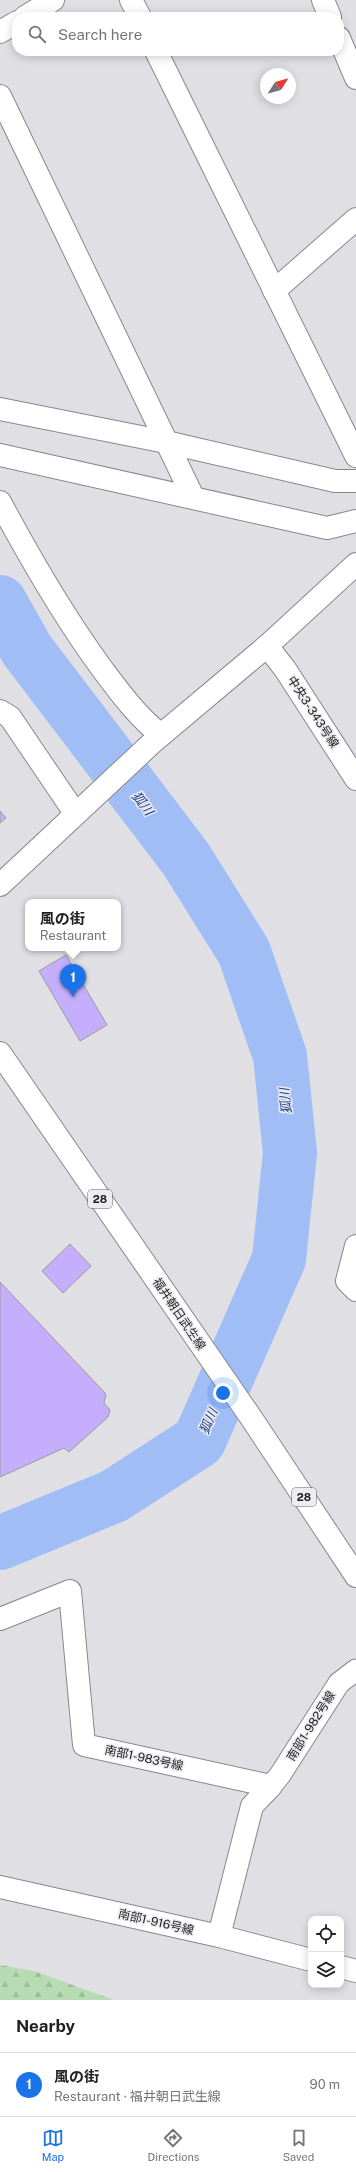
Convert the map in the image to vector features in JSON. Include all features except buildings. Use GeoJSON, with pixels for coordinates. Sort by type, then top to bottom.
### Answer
{"type":"FeatureCollection","features":[{"type":"Feature","properties":{"kind":"street"},"geometry":{"type":"LineString","coordinates":[[33,12],[53,0]]}},
{"type":"Feature","properties":{"kind":"street"},"geometry":{"type":"LineString","coordinates":[[131,0],[137,12]]}},
{"type":"Feature","properties":{"kind":"street"},"geometry":{"type":"LineString","coordinates":[[323,0],[328,12]]}},
{"type":"Feature","properties":{"kind":"street"},"geometry":{"type":"LineString","coordinates":[[0,32],[12,25]]}},
{"type":"Feature","properties":{"kind":"street"},"geometry":{"type":"LineString","coordinates":[[344,50],[356,78]]}},
{"type":"Feature","properties":{"kind":"street"},"geometry":{"type":"LineString","coordinates":[[158,56],[356,456]]}},
{"type":"Feature","properties":{"kind":"street"},"geometry":{"type":"LineString","coordinates":[[0,96],[192,498]]}},
{"type":"Feature","properties":{"kind":"street"},"geometry":{"type":"LineString","coordinates":[[274,291],[356,219]]}},
{"type":"Feature","properties":{"kind":"street"},"geometry":{"type":"LineString","coordinates":[[0,409],[166,442],[335,481],[356,481]]}},
{"type":"Feature","properties":{"kind":"street"},"geometry":{"type":"LineString","coordinates":[[0,455],[328,528],[356,520]]}},
{"type":"Feature","properties":{"kind":"street"},"geometry":{"type":"LineString","coordinates":[[0,502],[36,568],[84,644],[124,699],[158,738]]}},
{"type":"Feature","properties":{"kind":"street"},"geometry":{"type":"LineString","coordinates":[[0,885],[100,790],[158,738],[268,646],[356,564]]}},
{"type":"Feature","properties":{"kind":"street","name":"中央3-343号線"},"geometry":{"type":"LineString","coordinates":[[268,646],[285,669],[356,779]]}},
{"type":"Feature","properties":{"kind":"street"},"geometry":{"type":"LineString","coordinates":[[0,711],[10,717],[75,813]]}},
{"type":"Feature","properties":{"kind":"street","name":"福井朝日武生線"},"geometry":{"type":"LineString","coordinates":[[0,1053],[200,1346],[252,1419],[356,1576]]}},
{"type":"Feature","properties":{"kind":"street"},"geometry":{"type":"LineString","coordinates":[[356,1246],[348,1281],[356,1290]]}},
{"type":"Feature","properties":{"kind":"street","name":"南部1-983号線"},"geometry":{"type":"LineString","coordinates":[[0,1619],[70,1591],[84,1746],[271,1786]]}},
{"type":"Feature","properties":{"kind":"street","name":"南部1-982号線"},"geometry":{"type":"LineString","coordinates":[[271,1786],[280,1775],[339,1683],[356,1670]]}},
{"type":"Feature","properties":{"kind":"street"},"geometry":{"type":"LineString","coordinates":[[219,1936],[252,1806],[271,1786]]}},
{"type":"Feature","properties":{"kind":"street","name":"南部1-916号線"},"geometry":{"type":"LineString","coordinates":[[0,1887],[219,1936],[308,1959]]}},
{"type":"Feature","properties":{"kind":"street"},"geometry":{"type":"LineString","coordinates":[[344,1968],[356,1971]]}},
{"type":"Feature","properties":{"kind":"green space"},"geometry":{"type":"Polygon","coordinates":[[[0,1965],[34,1971],[114,2000],[0,2000],[0,1965]]]}},
{"type":"Feature","properties":{"kind":"waterway","name":"狐川"},"geometry":{"type":"LineString","coordinates":[[0,602],[27,650],[186,859],[244,952],[280,1056],[290,1153],[279,1259],[199,1441],[114,1496],[0,1543]]}},
{"type":"Feature","properties":{"kind":"place","name":"風の街"},"geometry":{"type":"Point","coordinates":[73,997]}}]}
